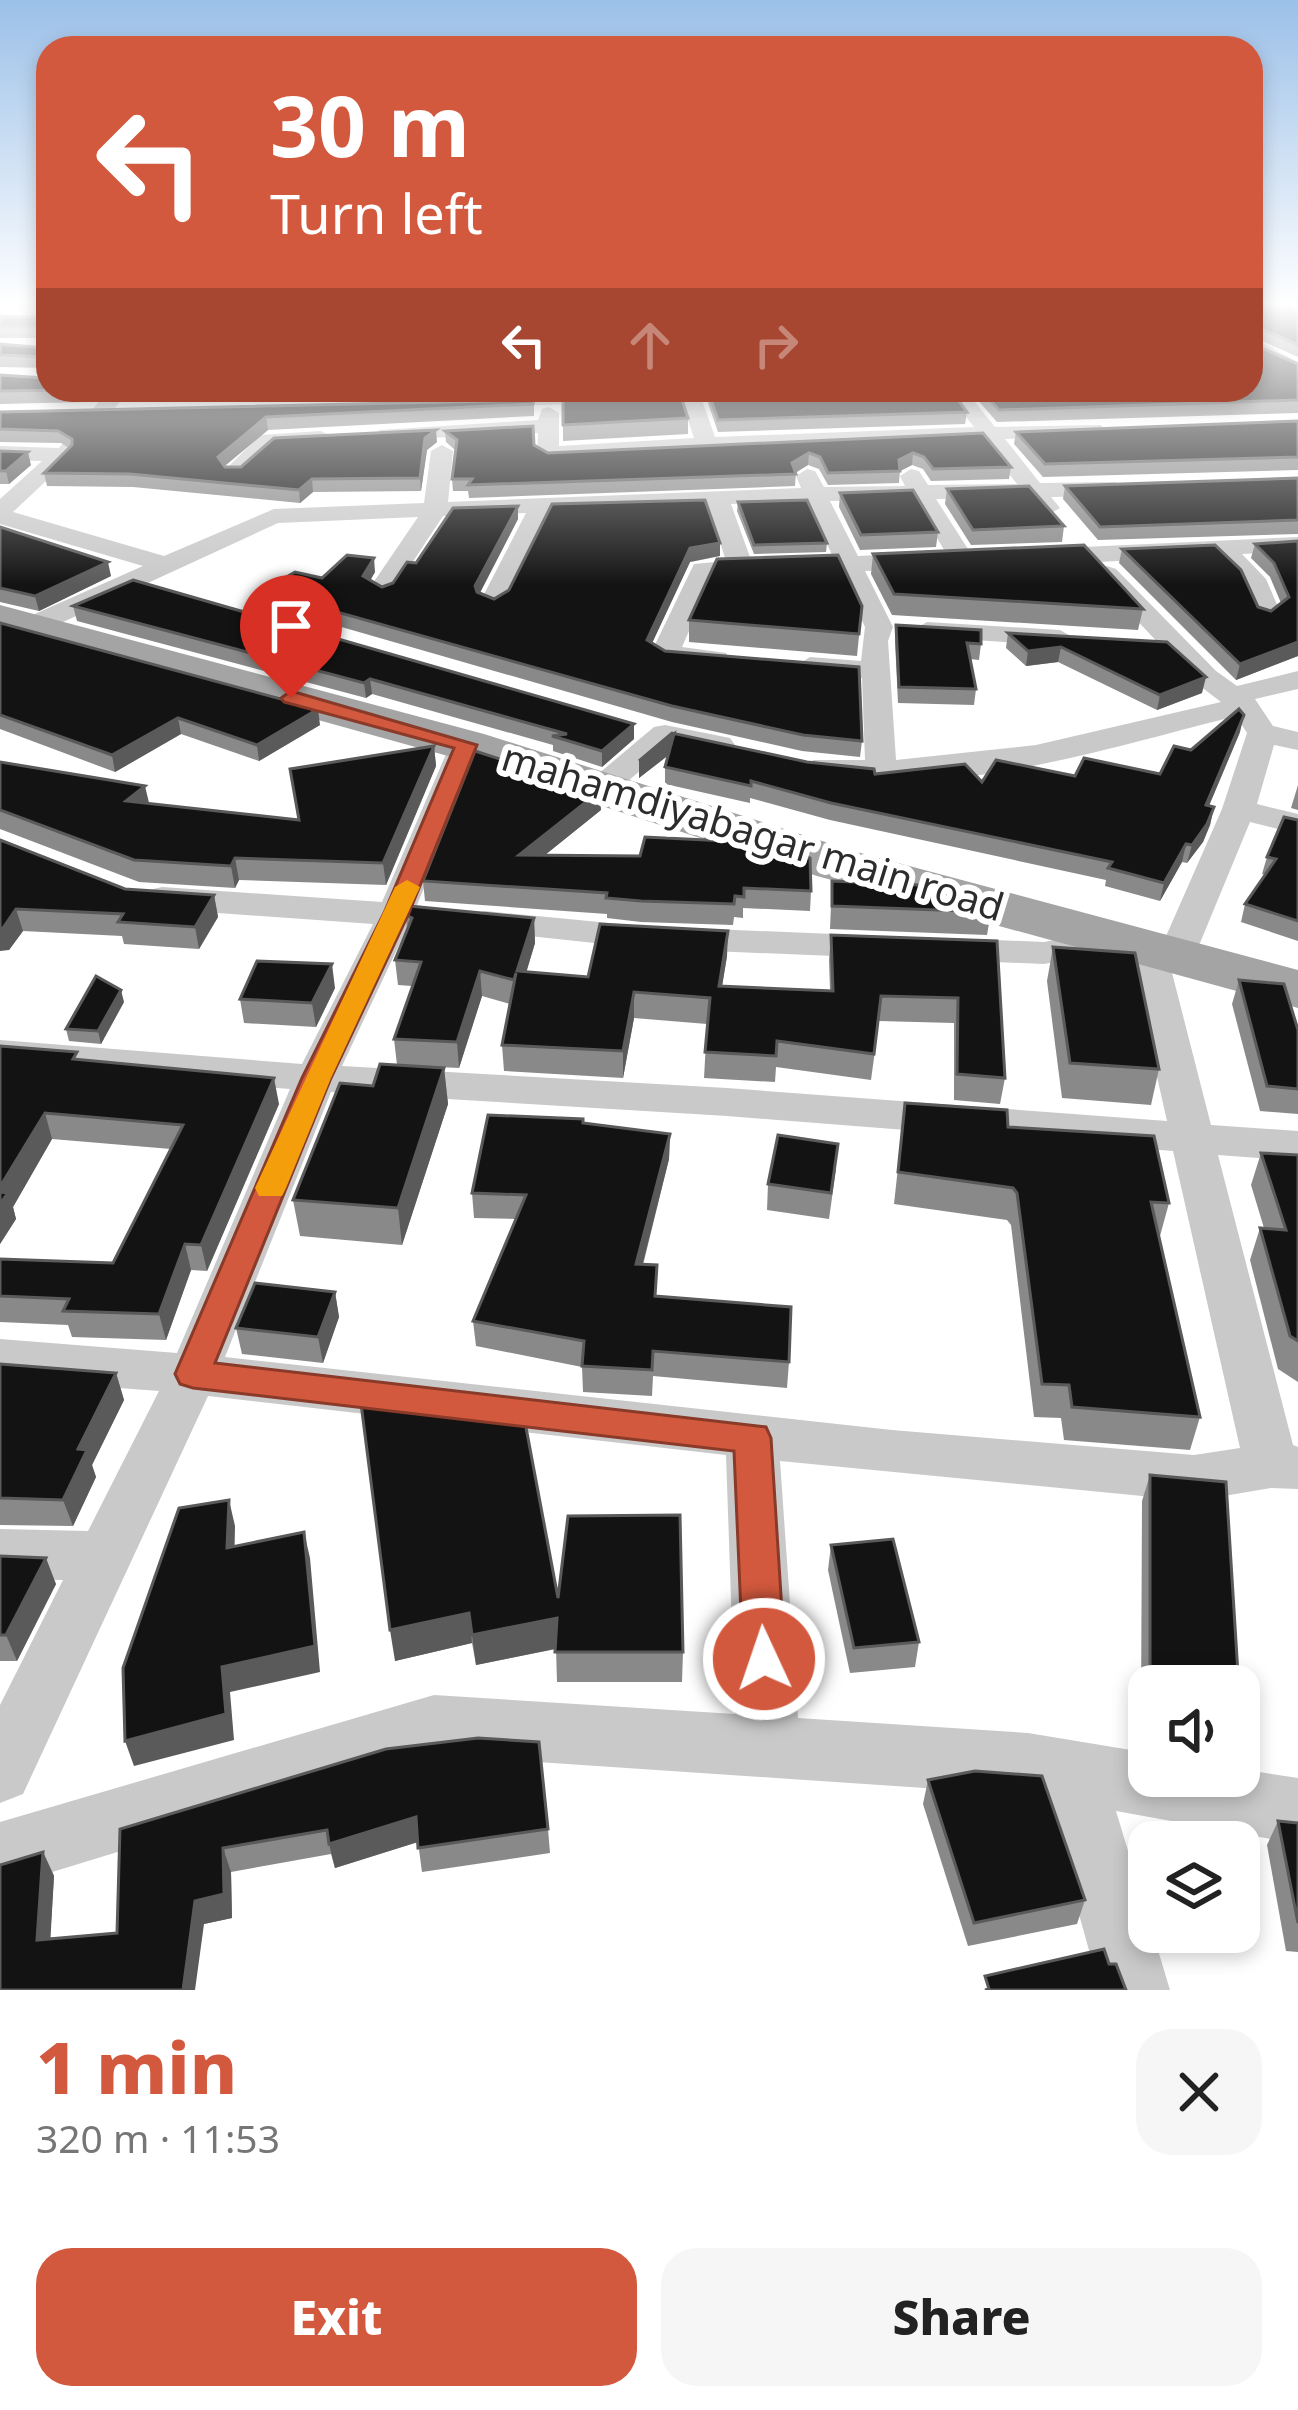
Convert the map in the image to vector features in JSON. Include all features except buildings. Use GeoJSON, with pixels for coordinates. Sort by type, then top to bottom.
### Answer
{"type":"FeatureCollection","features":[{"type":"Feature","properties":{"kind":"main road","name":"mahamdiyabagar main road"},"geometry":{"type":"LineString","coordinates":[[14,622],[466,745],[837,864],[1298,989]]}},
{"type":"Feature","properties":{"kind":"street"},"geometry":{"type":"LineString","coordinates":[[116,402],[111,415],[0,514],[166,565]]}},
{"type":"Feature","properties":{"kind":"street"},"geometry":{"type":"LineString","coordinates":[[355,405],[378,402]]}},
{"type":"Feature","properties":{"kind":"street"},"geometry":{"type":"LineString","coordinates":[[549,402],[548,453],[590,478],[717,499],[1144,488]]}},
{"type":"Feature","properties":{"kind":"street"},"geometry":{"type":"LineString","coordinates":[[691,402],[707,444]]}},
{"type":"Feature","properties":{"kind":"street"},"geometry":{"type":"LineString","coordinates":[[965,402],[1034,493],[1173,645],[1246,711],[1298,741]]}},
{"type":"Feature","properties":{"kind":"street"},"geometry":{"type":"LineString","coordinates":[[56,415],[111,415]]}},
{"type":"Feature","properties":{"kind":"street"},"geometry":{"type":"LineString","coordinates":[[235,471],[268,440],[549,426]]}},
{"type":"Feature","properties":{"kind":"street"},"geometry":{"type":"LineString","coordinates":[[14,622],[132,580],[274,516],[541,507],[590,478],[707,444],[1108,429]]}},
{"type":"Feature","properties":{"kind":"street"},"geometry":{"type":"LineString","coordinates":[[883,438],[983,559]]}},
{"type":"Feature","properties":{"kind":"street"},"geometry":{"type":"LineString","coordinates":[[784,442],[818,494],[879,627],[874,640],[881,772]]}},
{"type":"Feature","properties":{"kind":"street"},"geometry":{"type":"LineString","coordinates":[[382,589],[435,510],[442,451]]}},
{"type":"Feature","properties":{"kind":"street"},"geometry":{"type":"LineString","coordinates":[[0,453],[61,455]]}},
{"type":"Feature","properties":{"kind":"street"},"geometry":{"type":"LineString","coordinates":[[717,499],[741,568]]}},
{"type":"Feature","properties":{"kind":"street"},"geometry":{"type":"LineString","coordinates":[[493,602],[541,507]]}},
{"type":"Feature","properties":{"kind":"street"},"geometry":{"type":"LineString","coordinates":[[741,661],[665,653],[704,569],[1298,544]]}},
{"type":"Feature","properties":{"kind":"street"},"geometry":{"type":"LineString","coordinates":[[1221,548],[1253,579],[1268,614]]}},
{"type":"Feature","properties":{"kind":"street"},"geometry":{"type":"LineString","coordinates":[[132,580],[176,593]]}},
{"type":"Feature","properties":{"kind":"street"},"geometry":{"type":"LineString","coordinates":[[879,627],[1083,640]]}},
{"type":"Feature","properties":{"kind":"street"},"geometry":{"type":"LineString","coordinates":[[1128,642],[1173,645]]}},
{"type":"Feature","properties":{"kind":"street"},"geometry":{"type":"LineString","coordinates":[[786,665],[877,671]]}},
{"type":"Feature","properties":{"kind":"street"},"geometry":{"type":"LineString","coordinates":[[783,758],[881,772],[1078,745],[1246,711],[1298,680]]}},
{"type":"Feature","properties":{"kind":"street"},"geometry":{"type":"LineString","coordinates":[[0,1359],[193,1374],[752,1438],[1194,1478],[1285,1467],[1189,1137],[1147,947],[1239,809],[1246,711]]}},
{"type":"Feature","properties":{"kind":"street"},"geometry":{"type":"LineString","coordinates":[[621,721],[742,750]]}},
{"type":"Feature","properties":{"kind":"street"},"geometry":{"type":"LineString","coordinates":[[602,787],[665,734]]}},
{"type":"Feature","properties":{"kind":"street"},"geometry":{"type":"LineString","coordinates":[[0,1772],[193,1374],[316,1078],[396,913],[466,745]]}},
{"type":"Feature","properties":{"kind":"street"},"geometry":{"type":"LineString","coordinates":[[1239,809],[1298,824]]}},
{"type":"Feature","properties":{"kind":"street"},"geometry":{"type":"LineString","coordinates":[[132,896],[396,913],[641,937],[1044,953],[1147,947]]}},
{"type":"Feature","properties":{"kind":"street"},"geometry":{"type":"LineString","coordinates":[[0,1053],[1298,1146]]}},
{"type":"Feature","properties":{"kind":"street"},"geometry":{"type":"LineString","coordinates":[[752,1438],[769,1748]]}},
{"type":"Feature","properties":{"kind":"street"},"geometry":{"type":"LineString","coordinates":[[0,1554],[101,1556]]}},
{"type":"Feature","properties":{"kind":"street"},"geometry":{"type":"LineString","coordinates":[[0,1856],[434,1725],[1028,1764],[1298,1811]]}},
{"type":"Feature","properties":{"kind":"street"},"geometry":{"type":"LineString","coordinates":[[1072,1772],[1136,1990]]}},
{"type":"Feature","properties":{"kind":"slow traffic"},"geometry":{"type":"LineString","coordinates":[[270,1188],[316,1078],[407,887]]}},
{"type":"Feature","properties":{"kind":"route"},"geometry":{"type":"LineString","coordinates":[[291,698],[466,745],[396,913],[316,1078],[193,1374],[752,1438],[764,1659]]}}]}
